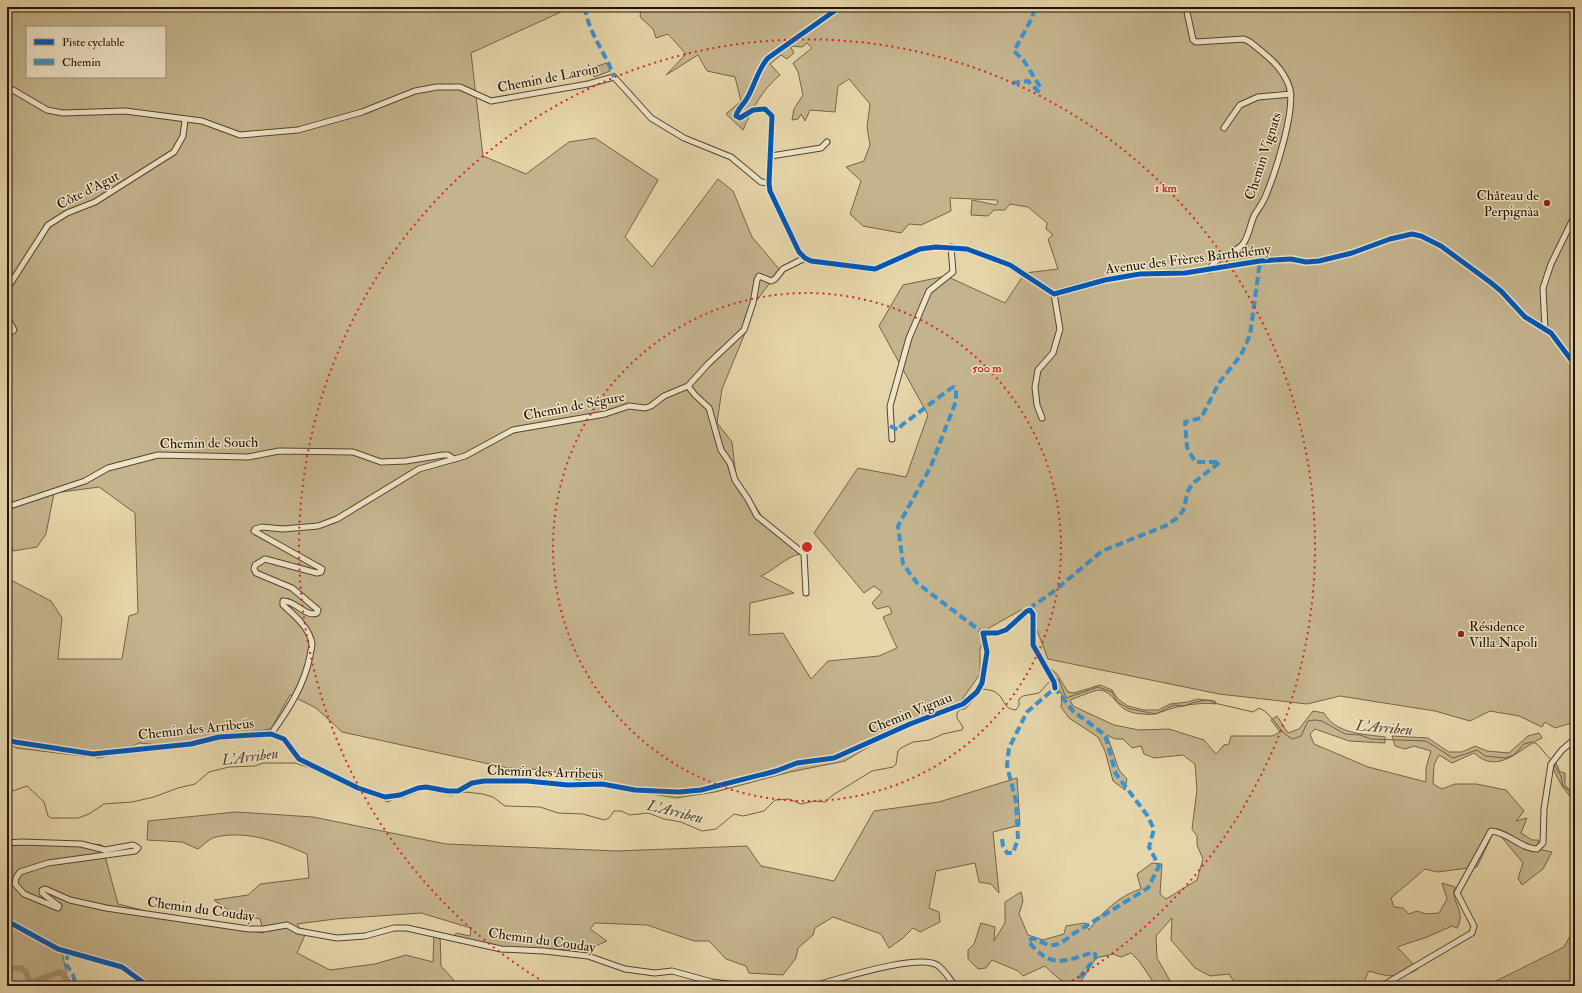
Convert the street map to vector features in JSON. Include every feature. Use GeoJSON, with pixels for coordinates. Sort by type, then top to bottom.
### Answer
{"type":"FeatureCollection","features":[{"type":"Feature","properties":{"kind":"street"},"geometry":{"type":"LineString","coordinates":[[840,7],[768,58],[763,64],[747,99],[737,112],[736,116],[740,118],[757,109],[765,109],[770,112],[772,116],[769,183],[770,191],[799,252],[806,258],[818,262],[875,269],[920,249],[951,247],[967,249],[1010,265],[1054,294],[1060,330],[1053,352],[1038,370],[1035,387],[1037,405],[1042,418]]}},
{"type":"Feature","properties":{"kind":"street","name":"Chemin Vignats"},"geometry":{"type":"LineString","coordinates":[[1186,7],[1193,40],[1196,42],[1244,39],[1250,42],[1280,68],[1291,94],[1291,112],[1266,195],[1254,216],[1246,240],[1242,246],[1215,262],[1210,270]]}},
{"type":"Feature","properties":{"kind":"street"},"geometry":{"type":"LineString","coordinates":[[1569,7],[1575,13]]}},
{"type":"Feature","properties":{"kind":"street","name":"Chemin de Laroin"},"geometry":{"type":"LineString","coordinates":[[185,120],[202,121],[240,135],[298,130],[362,112],[415,91],[437,87],[460,87],[491,100],[588,84],[614,77],[651,118],[684,138],[731,157],[761,182],[769,183]]}},
{"type":"Feature","properties":{"kind":"street"},"geometry":{"type":"LineString","coordinates":[[7,89],[12,90],[47,110],[63,114],[125,111],[185,120]]}},
{"type":"Feature","properties":{"kind":"street"},"geometry":{"type":"LineString","coordinates":[[1224,128],[1240,105],[1258,97],[1291,94]]}},
{"type":"Feature","properties":{"kind":"street","name":"Côte d'Agut"},"geometry":{"type":"LineString","coordinates":[[7,289],[48,225],[67,213],[95,202],[174,152],[183,136],[185,120]]}},
{"type":"Feature","properties":{"kind":"street"},"geometry":{"type":"LineString","coordinates":[[771,156],[821,148],[827,142]]}},
{"type":"Feature","properties":{"kind":"street"},"geometry":{"type":"LineString","coordinates":[[1545,328],[1543,288],[1551,264],[1575,215]]}},
{"type":"Feature","properties":{"kind":"street","name":"Avenue des Frères Barthélémy"},"geometry":{"type":"LineString","coordinates":[[1054,294],[1105,280],[1140,274],[1185,273],[1260,261],[1319,261],[1352,253],[1390,239],[1412,234],[1432,241],[1456,256],[1501,291],[1525,317],[1545,328],[1555,338],[1575,365]]}},
{"type":"Feature","properties":{"kind":"street"},"geometry":{"type":"LineString","coordinates":[[892,439],[890,406],[909,338],[929,291],[953,272],[951,247]]}},
{"type":"Feature","properties":{"kind":"street","name":"Chemin de Ségure"},"geometry":{"type":"LineString","coordinates":[[465,456],[512,430],[605,414],[629,406],[645,408],[651,406],[664,396],[688,386],[708,364],[744,330],[753,303],[759,276],[771,281],[775,279],[783,269],[806,258]]}},
{"type":"Feature","properties":{"kind":"street"},"geometry":{"type":"LineString","coordinates":[[7,316],[14,330],[7,335]]}},
{"type":"Feature","properties":{"kind":"street"},"geometry":{"type":"LineString","coordinates":[[688,386],[709,408],[721,450],[730,463],[735,480],[757,516],[804,554],[806,593]]}},
{"type":"Feature","properties":{"kind":"street","name":"Chemin de Souch"},"geometry":{"type":"LineString","coordinates":[[7,507],[84,481],[108,468],[158,455],[248,457],[279,450],[353,452],[381,462],[406,461],[442,455],[448,455],[454,459],[465,456]]}},
{"type":"Feature","properties":{"kind":"street"},"geometry":{"type":"LineString","coordinates":[[271,734],[289,709],[298,691],[308,663],[312,645],[308,633],[283,605],[283,601],[293,603],[310,614],[317,613],[318,610],[292,588],[256,573],[254,569],[255,565],[265,559],[317,573],[321,572],[322,569],[278,543],[258,534],[254,531],[255,529],[262,527],[283,529],[318,526],[337,519],[361,506],[388,486],[420,469],[454,459]]}},
{"type":"Feature","properties":{"kind":"street","name":"Chemin Vignau"},"geometry":{"type":"LineString","coordinates":[[701,790],[776,772],[797,763],[834,758],[910,724],[963,704],[977,692],[982,683],[987,652],[983,633],[997,633],[1006,630],[1030,610],[1033,614],[1033,645],[1054,682],[1055,688]]}},
{"type":"Feature","properties":{"kind":"street","name":"Chemin des Arribeüs"},"geometry":{"type":"LineString","coordinates":[[7,739],[15,742],[93,754],[191,744],[218,737],[271,734],[284,739],[299,759],[358,788],[385,797],[400,796],[418,788],[426,787],[448,791],[458,791],[472,783],[484,781],[527,781],[568,785],[602,784],[636,790],[679,792],[701,790]]}},
{"type":"Feature","properties":{"kind":"street"},"geometry":{"type":"LineString","coordinates":[[1382,986],[1472,933],[1474,926],[1457,893],[1491,831],[1498,832],[1531,849],[1537,849],[1542,843],[1544,809],[1551,764],[1575,739]]}},
{"type":"Feature","properties":{"kind":"street","name":"Chemin du Couday"},"geometry":{"type":"LineString","coordinates":[[7,843],[81,844],[105,850],[134,845],[138,848],[135,851],[48,863],[20,872],[16,878],[15,884],[24,894],[58,908],[59,906],[42,893],[42,890],[46,889],[70,900],[106,908],[249,929],[264,929],[287,925],[298,931],[337,938],[365,936],[394,928],[407,928],[501,949],[544,951],[588,956],[625,969],[655,973],[672,971],[712,982],[743,986]]}},
{"type":"Feature","properties":{"kind":"street"},"geometry":{"type":"LineString","coordinates":[[7,920],[58,948],[122,967],[148,986]]}},
{"type":"Feature","properties":{"kind":"street"},"geometry":{"type":"LineString","coordinates":[[813,986],[868,970],[897,964],[931,963],[937,965],[955,986]]}},
{"type":"Feature","properties":{"kind":"shaded area"},"geometry":{"type":"Polygon","coordinates":[[[7,7],[572,7],[471,53],[483,156],[526,174],[569,142],[595,138],[658,180],[625,237],[652,267],[718,179],[733,191],[752,237],[780,270],[753,305],[748,326],[722,389],[717,423],[732,442],[736,477],[763,518],[802,549],[800,554],[790,558],[761,576],[794,593],[750,603],[749,635],[783,633],[811,679],[828,661],[879,656],[897,648],[883,617],[892,613],[889,606],[877,609],[872,603],[882,592],[874,586],[864,593],[814,533],[858,468],[906,477],[928,415],[879,326],[903,285],[946,276],[1005,303],[1025,273],[1058,269],[1048,239],[1053,235],[1046,229],[1047,223],[1028,207],[1010,204],[1005,210],[994,210],[988,216],[971,215],[972,200],[996,205],[998,202],[997,200],[950,198],[951,211],[921,225],[909,224],[901,233],[863,226],[850,214],[861,181],[846,167],[864,161],[870,145],[867,127],[870,104],[849,79],[838,86],[835,112],[810,110],[805,121],[801,114],[798,119],[792,120],[794,109],[803,95],[798,72],[793,63],[812,48],[807,43],[802,47],[790,46],[794,53],[787,59],[781,55],[770,64],[780,75],[758,100],[743,130],[726,114],[741,101],[735,77],[707,71],[698,55],[666,75],[686,54],[668,34],[656,38],[653,29],[640,17],[641,7],[710,7],[714,10],[717,7],[1575,7],[1575,722],[1555,728],[1545,722],[1542,727],[1519,716],[1490,711],[1470,721],[1435,711],[1340,696],[1307,704],[1219,694],[1048,659],[1031,615],[1021,610],[989,628],[980,649],[980,674],[961,701],[948,710],[873,744],[845,761],[790,772],[715,792],[676,798],[587,783],[549,770],[508,768],[342,732],[316,708],[290,695],[271,729],[168,746],[139,743],[119,753],[99,758],[16,748],[7,742],[7,578],[51,601],[62,618],[58,659],[122,659],[129,616],[138,613],[135,513],[99,487],[54,493],[46,534],[37,547],[13,551],[7,530],[7,7]]]}},
{"type":"Feature","properties":{"kind":"shaded area"},"geometry":{"type":"Polygon","coordinates":[[[607,63],[610,71],[594,77],[591,68],[607,63]]]}},
{"type":"Feature","properties":{"kind":"shaded area"},"geometry":{"type":"Polygon","coordinates":[[[1050,668],[1057,674],[1068,692],[1074,693],[1100,685],[1112,690],[1118,699],[1128,706],[1144,710],[1158,710],[1170,704],[1188,702],[1197,699],[1215,701],[1216,704],[1206,703],[1189,705],[1155,714],[1147,714],[1133,713],[1124,709],[1111,696],[1104,691],[1099,690],[1070,700],[1073,706],[1114,725],[1139,730],[1169,729],[1204,740],[1216,754],[1224,745],[1229,744],[1231,736],[1272,736],[1280,732],[1271,720],[1277,716],[1288,733],[1299,729],[1313,711],[1324,713],[1329,720],[1343,729],[1359,734],[1385,737],[1385,743],[1349,741],[1315,729],[1310,734],[1314,744],[1368,767],[1426,782],[1426,768],[1431,751],[1414,746],[1405,749],[1395,746],[1392,736],[1428,738],[1449,752],[1462,752],[1475,746],[1487,751],[1509,753],[1528,736],[1539,733],[1542,738],[1509,758],[1500,761],[1492,762],[1483,759],[1474,753],[1452,763],[1439,755],[1434,765],[1433,784],[1442,789],[1455,784],[1476,784],[1506,790],[1524,811],[1516,821],[1527,818],[1521,833],[1532,840],[1538,840],[1542,850],[1552,852],[1543,869],[1522,885],[1518,878],[1523,863],[1495,829],[1477,867],[1437,872],[1425,869],[1391,898],[1394,907],[1403,908],[1409,914],[1417,911],[1426,914],[1439,913],[1447,899],[1442,883],[1455,887],[1454,892],[1460,917],[1460,922],[1457,928],[1452,926],[1427,937],[1397,947],[1418,969],[1400,976],[1388,976],[1369,971],[1365,979],[1365,986],[1237,986],[1229,974],[1210,976],[1195,968],[1171,940],[1172,918],[1156,936],[1157,958],[1173,986],[1156,986],[1139,961],[1131,953],[1121,957],[1113,954],[1096,958],[1078,986],[1073,986],[1064,982],[1045,966],[1023,976],[1018,971],[992,960],[986,968],[978,969],[968,959],[968,950],[974,944],[981,923],[995,927],[994,941],[1005,923],[1005,902],[1021,892],[1023,901],[1019,914],[1028,935],[1043,940],[1064,934],[1066,926],[1085,923],[1089,930],[1099,917],[1118,900],[1141,889],[1137,874],[1152,863],[1162,864],[1160,894],[1166,899],[1197,880],[1203,859],[1197,845],[1197,836],[1192,829],[1197,790],[1195,764],[1183,755],[1154,758],[1144,754],[1141,746],[1132,748],[1123,739],[1115,739],[1107,735],[1119,770],[1127,779],[1125,790],[1113,781],[1105,751],[1098,737],[1069,718],[1061,707],[1062,695],[1048,671],[1050,668]]]}},
{"type":"Feature","properties":{"kind":"shaded area"},"geometry":{"type":"Polygon","coordinates":[[[1556,763],[1560,772],[1565,773],[1565,785],[1575,796],[1575,803],[1562,786],[1553,769],[1556,763]]]}},
{"type":"Feature","properties":{"kind":"shaded area"},"geometry":{"type":"Polygon","coordinates":[[[1017,778],[1020,825],[993,832],[999,893],[991,884],[979,882],[975,863],[936,871],[929,908],[939,912],[940,922],[920,932],[913,928],[902,939],[889,948],[881,934],[833,917],[815,928],[813,935],[798,948],[796,958],[783,975],[749,973],[746,966],[726,959],[709,941],[694,941],[647,925],[595,923],[590,929],[607,941],[589,949],[540,950],[507,948],[453,941],[456,933],[470,936],[471,928],[421,913],[335,919],[297,924],[305,935],[297,953],[330,970],[375,964],[406,955],[433,962],[434,932],[440,933],[441,966],[459,986],[441,986],[436,983],[437,986],[145,986],[125,972],[106,964],[62,952],[69,986],[7,986],[7,846],[58,841],[102,845],[118,904],[185,921],[264,933],[260,919],[231,912],[214,900],[248,895],[260,884],[309,878],[307,854],[285,845],[251,836],[228,835],[214,838],[198,849],[182,842],[147,840],[148,821],[236,812],[313,817],[446,844],[617,851],[747,846],[761,866],[834,881],[874,811],[939,802],[1017,778]]]}},
{"type":"Feature","properties":{"kind":"shaded area"},"geometry":{"type":"Polygon","coordinates":[[[1575,927],[1575,986],[1486,986],[1564,947],[1575,927]]]}},
{"type":"Feature","properties":{"kind":"waterway","name":"L'Arribeu"},"geometry":{"type":"LineString","coordinates":[[1055,678],[1059,680],[1066,698],[1098,687],[1112,692],[1117,702],[1130,709],[1156,714],[1173,705],[1184,706],[1195,702],[1209,700],[1214,703],[1253,712],[1259,708],[1269,715],[1284,733],[1293,739],[1301,736],[1308,721],[1315,720],[1322,721],[1345,734],[1360,735],[1371,739],[1426,741],[1453,758],[1477,750],[1485,756],[1505,758],[1514,755],[1524,744],[1532,742],[1537,744],[1551,760]]}},
{"type":"Feature","properties":{"kind":"waterway","name":"L'Arribeu"},"geometry":{"type":"LineString","coordinates":[[425,790],[451,795],[466,792],[483,794],[493,797],[505,806],[540,807],[558,813],[583,814],[604,820],[609,818],[614,811],[621,811],[630,815],[648,813],[664,819],[681,822],[702,831],[716,829],[734,814],[743,816],[764,811],[775,800],[789,799],[801,804],[815,801],[825,802],[833,795],[872,771],[893,767],[896,764],[898,751],[901,748],[913,742],[930,740],[943,734],[962,730],[963,727],[957,718],[957,713],[960,709],[965,709],[983,689],[991,690],[996,693],[1000,696],[1006,706],[1016,710],[1019,706],[1019,699],[1023,696],[1039,693],[1050,681]]}},
{"type":"Feature","properties":{"kind":"waterway","name":"L'Arribeu"},"geometry":{"type":"LineString","coordinates":[[7,793],[27,786],[44,802],[48,816],[51,818],[78,818],[89,814],[104,804],[132,802],[154,797],[178,788],[195,784],[209,772],[229,767],[255,766],[263,763],[295,763],[316,770]]}},
{"type":"Feature","properties":{"kind":"waterway","name":"L'Arribeu"},"geometry":{"type":"LineString","coordinates":[[1554,765],[1561,776],[1563,786],[1575,795]]}},
{"type":"Feature","properties":{"kind":"waterway","name":"L'Arribeu"},"geometry":{"type":"LineString","coordinates":[[319,772],[334,779]]}},
{"type":"Feature","properties":{"kind":"waterway","name":"L'Arribeu"},"geometry":{"type":"LineString","coordinates":[[375,797],[388,802],[395,798],[403,798],[422,790]]}},
{"type":"Feature","properties":{"kind":"waterway","name":"L'Arribeu"},"geometry":{"type":"LineString","coordinates":[[362,792],[371,795]]}},
{"type":"Feature","properties":{"kind":"waterway"},"geometry":{"type":"LineString","coordinates":[[7,935],[9,943],[7,946]]}},
{"type":"Feature","properties":{"kind":"waterway"},"geometry":{"type":"LineString","coordinates":[[9,986],[9,973],[12,968],[21,968],[26,972],[29,980],[33,982],[59,972],[64,975],[70,986]]}},
{"type":"Feature","properties":{"kind":"marked path"},"geometry":{"type":"LineString","coordinates":[[585,7],[593,34],[611,68],[614,77]]}},
{"type":"Feature","properties":{"kind":"marked path"},"geometry":{"type":"LineString","coordinates":[[1012,83],[1028,81],[1038,91],[1041,88],[1024,61],[1014,51],[1032,18],[1035,7]]}},
{"type":"Feature","properties":{"kind":"marked path"},"geometry":{"type":"LineString","coordinates":[[1030,610],[1034,605],[1053,592],[1102,551],[1165,526],[1176,519],[1183,511],[1188,491],[1192,484],[1220,462],[1195,462],[1187,447],[1185,422],[1201,418],[1219,383],[1241,355],[1250,335],[1260,261]]}},
{"type":"Feature","properties":{"kind":"marked path"},"geometry":{"type":"LineString","coordinates":[[890,426],[898,430],[902,425],[950,389],[954,387],[956,390],[956,401],[931,466],[898,526],[903,564],[917,583],[983,633]]}},
{"type":"Feature","properties":{"kind":"marked path"},"geometry":{"type":"LineString","coordinates":[[1002,839],[1003,846],[1007,853],[1013,853],[1018,839],[1016,801],[1007,766],[1009,748],[1027,712],[1055,688],[1073,711],[1105,735],[1116,774],[1147,815],[1154,829],[1149,847],[1159,866],[1148,888],[1062,942],[1050,945],[1033,938],[1028,941],[1044,956],[1058,961],[1094,952],[1096,957],[1080,977],[1082,986]]}},
{"type":"Feature","properties":{"kind":"marked path"},"geometry":{"type":"LineString","coordinates":[[68,952],[66,964],[73,975],[76,986]]}},
{"type":"Feature","properties":{"kind":"cycle path"},"geometry":{"type":"LineString","coordinates":[[840,7],[768,58],[761,68],[749,95],[736,116],[740,118],[753,110],[765,109],[772,116],[769,183],[770,191],[799,252],[811,261],[875,269],[920,249],[936,247],[967,249],[1010,265],[1054,294],[1105,280],[1140,274],[1185,273],[1260,261],[1291,259],[1306,262],[1319,261],[1352,253],[1390,239],[1412,234],[1421,236],[1441,246],[1490,282],[1501,291],[1525,317],[1551,333],[1575,365]]}},
{"type":"Feature","properties":{"kind":"cycle path"},"geometry":{"type":"LineString","coordinates":[[7,739],[15,742],[93,754],[191,744],[219,737],[271,734],[284,739],[299,759],[358,788],[385,797],[400,795],[418,788],[426,787],[448,791],[458,791],[472,783],[484,781],[527,781],[568,785],[602,784],[635,790],[679,792],[701,790],[776,771],[797,763],[834,758],[910,724],[963,704],[977,692],[982,683],[987,652],[983,633],[997,633],[1006,630],[1030,610],[1033,614],[1033,645],[1054,682],[1055,688]]}},
{"type":"Feature","properties":{"kind":"cycle path"},"geometry":{"type":"LineString","coordinates":[[7,921],[58,949],[122,967],[148,986]]}},
{"type":"Feature","properties":{"kind":"place","name":"Château de Perpignàa"},"geometry":{"type":"Point","coordinates":[1547,203]}},
{"type":"Feature","properties":{"kind":"place","name":"Résidence Villa Napoli"},"geometry":{"type":"Point","coordinates":[1461,634]}}]}
